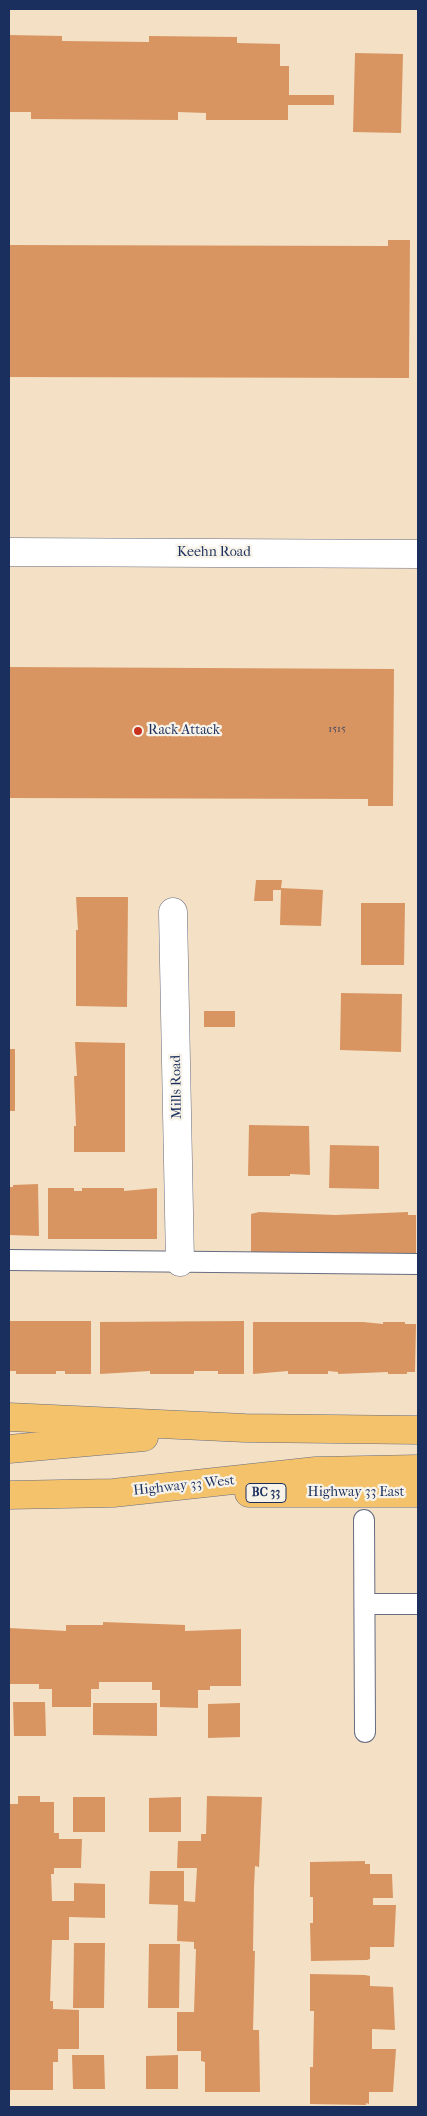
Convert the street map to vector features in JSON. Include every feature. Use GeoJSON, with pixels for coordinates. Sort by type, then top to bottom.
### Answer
{"type":"FeatureCollection","features":[{"type":"Feature","properties":{"kind":"main road"},"geometry":{"type":"LineString","coordinates":[[9,1417],[246,1428],[418,1430]]}},
{"type":"Feature","properties":{"kind":"main road"},"geometry":{"type":"LineString","coordinates":[[9,1450],[246,1428]]}},
{"type":"Feature","properties":{"kind":"main road","name":"Highway 33 West"},"geometry":{"type":"LineString","coordinates":[[9,1495],[113,1494],[316,1471],[418,1469]]}},
{"type":"Feature","properties":{"kind":"main road","name":"Highway 33 East"},"geometry":{"type":"LineString","coordinates":[[113,1494],[418,1494]]}},
{"type":"Feature","properties":{"kind":"street","name":"Keehn Road"},"geometry":{"type":"LineString","coordinates":[[9,552],[418,554]]}},
{"type":"Feature","properties":{"kind":"street","name":"Mills Road"},"geometry":{"type":"LineString","coordinates":[[173,912],[180,1262]]}},
{"type":"Feature","properties":{"kind":"lane"},"geometry":{"type":"LineString","coordinates":[[9,1260],[418,1264]]}},
{"type":"Feature","properties":{"kind":"lane"},"geometry":{"type":"LineString","coordinates":[[364,1520],[365,1732]]}},
{"type":"Feature","properties":{"kind":"lane"},"geometry":{"type":"LineString","coordinates":[[365,1604],[418,1604]]}},
{"type":"Feature","properties":{"kind":"building"},"geometry":{"type":"Polygon","coordinates":[[[9,35],[62,36],[62,41],[149,42],[149,36],[237,37],[237,43],[280,44],[280,66],[289,66],[289,95],[334,95],[334,105],[288,105],[288,120],[206,120],[206,113],[178,112],[178,120],[31,119],[31,112],[9,112],[9,35]]]}},
{"type":"Feature","properties":{"kind":"building"},"geometry":{"type":"Polygon","coordinates":[[[355,53],[403,54],[401,133],[353,132],[355,53]]]}},
{"type":"Feature","properties":{"kind":"building"},"geometry":{"type":"Polygon","coordinates":[[[388,240],[410,240],[409,378],[9,377],[9,245],[388,246],[388,240]]]}},
{"type":"Feature","properties":{"kind":"building"},"geometry":{"type":"Polygon","coordinates":[[[9,667],[394,669],[393,806],[368,806],[368,799],[9,798],[9,667]]]}},
{"type":"Feature","properties":{"kind":"building"},"geometry":{"type":"Polygon","coordinates":[[[256,880],[282,880],[281,888],[323,890],[321,926],[280,925],[281,890],[273,890],[273,901],[254,901],[256,880]]]}},
{"type":"Feature","properties":{"kind":"building"},"geometry":{"type":"Polygon","coordinates":[[[76,897],[128,897],[127,1007],[76,1006],[76,930],[78,930],[76,897]]]}},
{"type":"Feature","properties":{"kind":"building"},"geometry":{"type":"Polygon","coordinates":[[[361,903],[405,903],[404,965],[361,965],[361,903]]]}},
{"type":"Feature","properties":{"kind":"building"},"geometry":{"type":"Polygon","coordinates":[[[341,993],[402,994],[401,1052],[340,1050],[341,993]]]}},
{"type":"Feature","properties":{"kind":"building"},"geometry":{"type":"Polygon","coordinates":[[[204,1011],[235,1011],[235,1027],[204,1027],[204,1011]]]}},
{"type":"Feature","properties":{"kind":"building"},"geometry":{"type":"Polygon","coordinates":[[[75,1042],[125,1043],[125,1152],[74,1152],[74,1126],[76,1126],[74,1076],[77,1076],[75,1042]]]}},
{"type":"Feature","properties":{"kind":"building"},"geometry":{"type":"Polygon","coordinates":[[[9,1049],[15,1049],[15,1111],[9,1111],[9,1049]]]}},
{"type":"Feature","properties":{"kind":"building"},"geometry":{"type":"Polygon","coordinates":[[[249,1125],[309,1126],[310,1175],[248,1176],[249,1125]]]}},
{"type":"Feature","properties":{"kind":"building"},"geometry":{"type":"Polygon","coordinates":[[[330,1145],[379,1146],[379,1189],[329,1188],[330,1145]]]}},
{"type":"Feature","properties":{"kind":"building"},"geometry":{"type":"Polygon","coordinates":[[[38,1184],[39,1236],[9,1235],[9,1187],[13,1187],[13,1185],[38,1184]]]}},
{"type":"Feature","properties":{"kind":"building"},"geometry":{"type":"Polygon","coordinates":[[[48,1188],[74,1188],[74,1191],[82,1191],[82,1188],[124,1188],[124,1191],[157,1188],[157,1239],[48,1239],[48,1188]]]}},
{"type":"Feature","properties":{"kind":"building"},"geometry":{"type":"Polygon","coordinates":[[[259,1212],[335,1215],[408,1212],[408,1215],[416,1215],[416,1259],[251,1259],[251,1214],[259,1212]]]}},
{"type":"Feature","properties":{"kind":"building"},"geometry":{"type":"Polygon","coordinates":[[[9,1321],[91,1321],[91,1374],[65,1374],[65,1371],[56,1371],[56,1374],[16,1374],[16,1371],[9,1371],[9,1321]]]}},
{"type":"Feature","properties":{"kind":"building"},"geometry":{"type":"Polygon","coordinates":[[[244,1321],[244,1374],[218,1374],[218,1371],[194,1371],[194,1374],[150,1374],[150,1371],[100,1374],[100,1322],[244,1321]]]}},
{"type":"Feature","properties":{"kind":"building"},"geometry":{"type":"Polygon","coordinates":[[[253,1322],[363,1322],[383,1324],[383,1322],[405,1322],[405,1324],[416,1324],[415,1372],[407,1372],[407,1374],[388,1374],[388,1372],[338,1374],[338,1372],[328,1371],[328,1374],[288,1374],[288,1371],[253,1374],[253,1322]]]}},
{"type":"Feature","properties":{"kind":"building"},"geometry":{"type":"Polygon","coordinates":[[[103,1622],[185,1625],[185,1631],[241,1629],[241,1686],[210,1686],[210,1690],[198,1690],[198,1708],[160,1707],[160,1690],[152,1690],[152,1682],[99,1682],[99,1689],[91,1689],[91,1707],[52,1707],[52,1689],[39,1689],[39,1684],[9,1684],[9,1628],[66,1631],[66,1625],[103,1625],[103,1622]]]}},
{"type":"Feature","properties":{"kind":"building"},"geometry":{"type":"Polygon","coordinates":[[[13,1702],[45,1702],[46,1736],[14,1736],[13,1702]]]}},
{"type":"Feature","properties":{"kind":"building"},"geometry":{"type":"Polygon","coordinates":[[[93,1703],[157,1703],[157,1736],[93,1735],[93,1703]]]}},
{"type":"Feature","properties":{"kind":"building"},"geometry":{"type":"Polygon","coordinates":[[[240,1703],[240,1737],[208,1738],[208,1704],[240,1703]]]}},
{"type":"Feature","properties":{"kind":"building"},"geometry":{"type":"Polygon","coordinates":[[[18,1796],[40,1796],[40,1802],[54,1802],[54,1833],[59,1833],[59,1839],[82,1839],[81,1868],[54,1868],[54,1874],[51,1874],[52,1901],[74,1901],[74,1883],[105,1884],[105,1918],[69,1917],[69,1940],[52,1940],[50,2001],[53,2001],[53,2009],[79,2010],[79,2049],[58,2049],[58,2062],[53,2062],[53,2090],[9,2090],[9,1804],[18,1804],[18,1796]]]}},
{"type":"Feature","properties":{"kind":"building"},"geometry":{"type":"Polygon","coordinates":[[[207,1796],[262,1797],[259,1867],[255,1866],[253,1951],[255,1951],[253,2030],[259,2030],[260,2092],[205,2092],[205,2062],[201,2061],[201,2051],[177,2051],[177,2012],[194,2012],[196,1949],[194,1949],[194,1942],[177,1941],[178,1905],[149,1904],[150,1871],[184,1871],[184,1901],[195,1902],[197,1868],[177,1868],[178,1841],[201,1841],[201,1834],[206,1834],[207,1796]]]}},
{"type":"Feature","properties":{"kind":"building"},"geometry":{"type":"Polygon","coordinates":[[[73,1797],[105,1797],[105,1832],[73,1832],[73,1797]]]}},
{"type":"Feature","properties":{"kind":"building"},"geometry":{"type":"Polygon","coordinates":[[[181,1797],[181,1832],[149,1832],[149,1798],[181,1797]]]}},
{"type":"Feature","properties":{"kind":"building"},"geometry":{"type":"Polygon","coordinates":[[[365,1861],[365,1864],[370,1864],[370,1874],[392,1874],[393,1898],[373,1898],[373,1905],[396,1905],[394,1947],[370,1947],[370,1959],[367,1960],[311,1961],[310,1923],[313,1923],[313,1897],[310,1897],[310,1862],[365,1861]]]}},
{"type":"Feature","properties":{"kind":"building"},"geometry":{"type":"Polygon","coordinates":[[[74,1943],[105,1943],[104,2008],[73,2008],[74,1943]]]}},
{"type":"Feature","properties":{"kind":"building"},"geometry":{"type":"Polygon","coordinates":[[[149,1944],[180,1944],[179,2008],[148,2008],[149,1944]]]}},
{"type":"Feature","properties":{"kind":"building"},"geometry":{"type":"Polygon","coordinates":[[[310,1974],[365,1975],[370,1976],[370,1986],[393,1987],[395,2030],[372,2029],[372,2049],[396,2049],[393,2092],[369,2092],[369,2104],[366,2103],[366,2105],[310,2104],[310,2067],[313,2067],[314,2011],[310,2011],[310,1974]]]}},
{"type":"Feature","properties":{"kind":"building"},"geometry":{"type":"Polygon","coordinates":[[[72,2055],[104,2055],[105,2089],[73,2089],[72,2055]]]}},
{"type":"Feature","properties":{"kind":"building"},"geometry":{"type":"Polygon","coordinates":[[[178,2055],[178,2089],[146,2089],[146,2056],[178,2055]]]}},
{"type":"Feature","properties":{"kind":"place","name":"Rack Attack"},"geometry":{"type":"Point","coordinates":[138,731]}}]}
